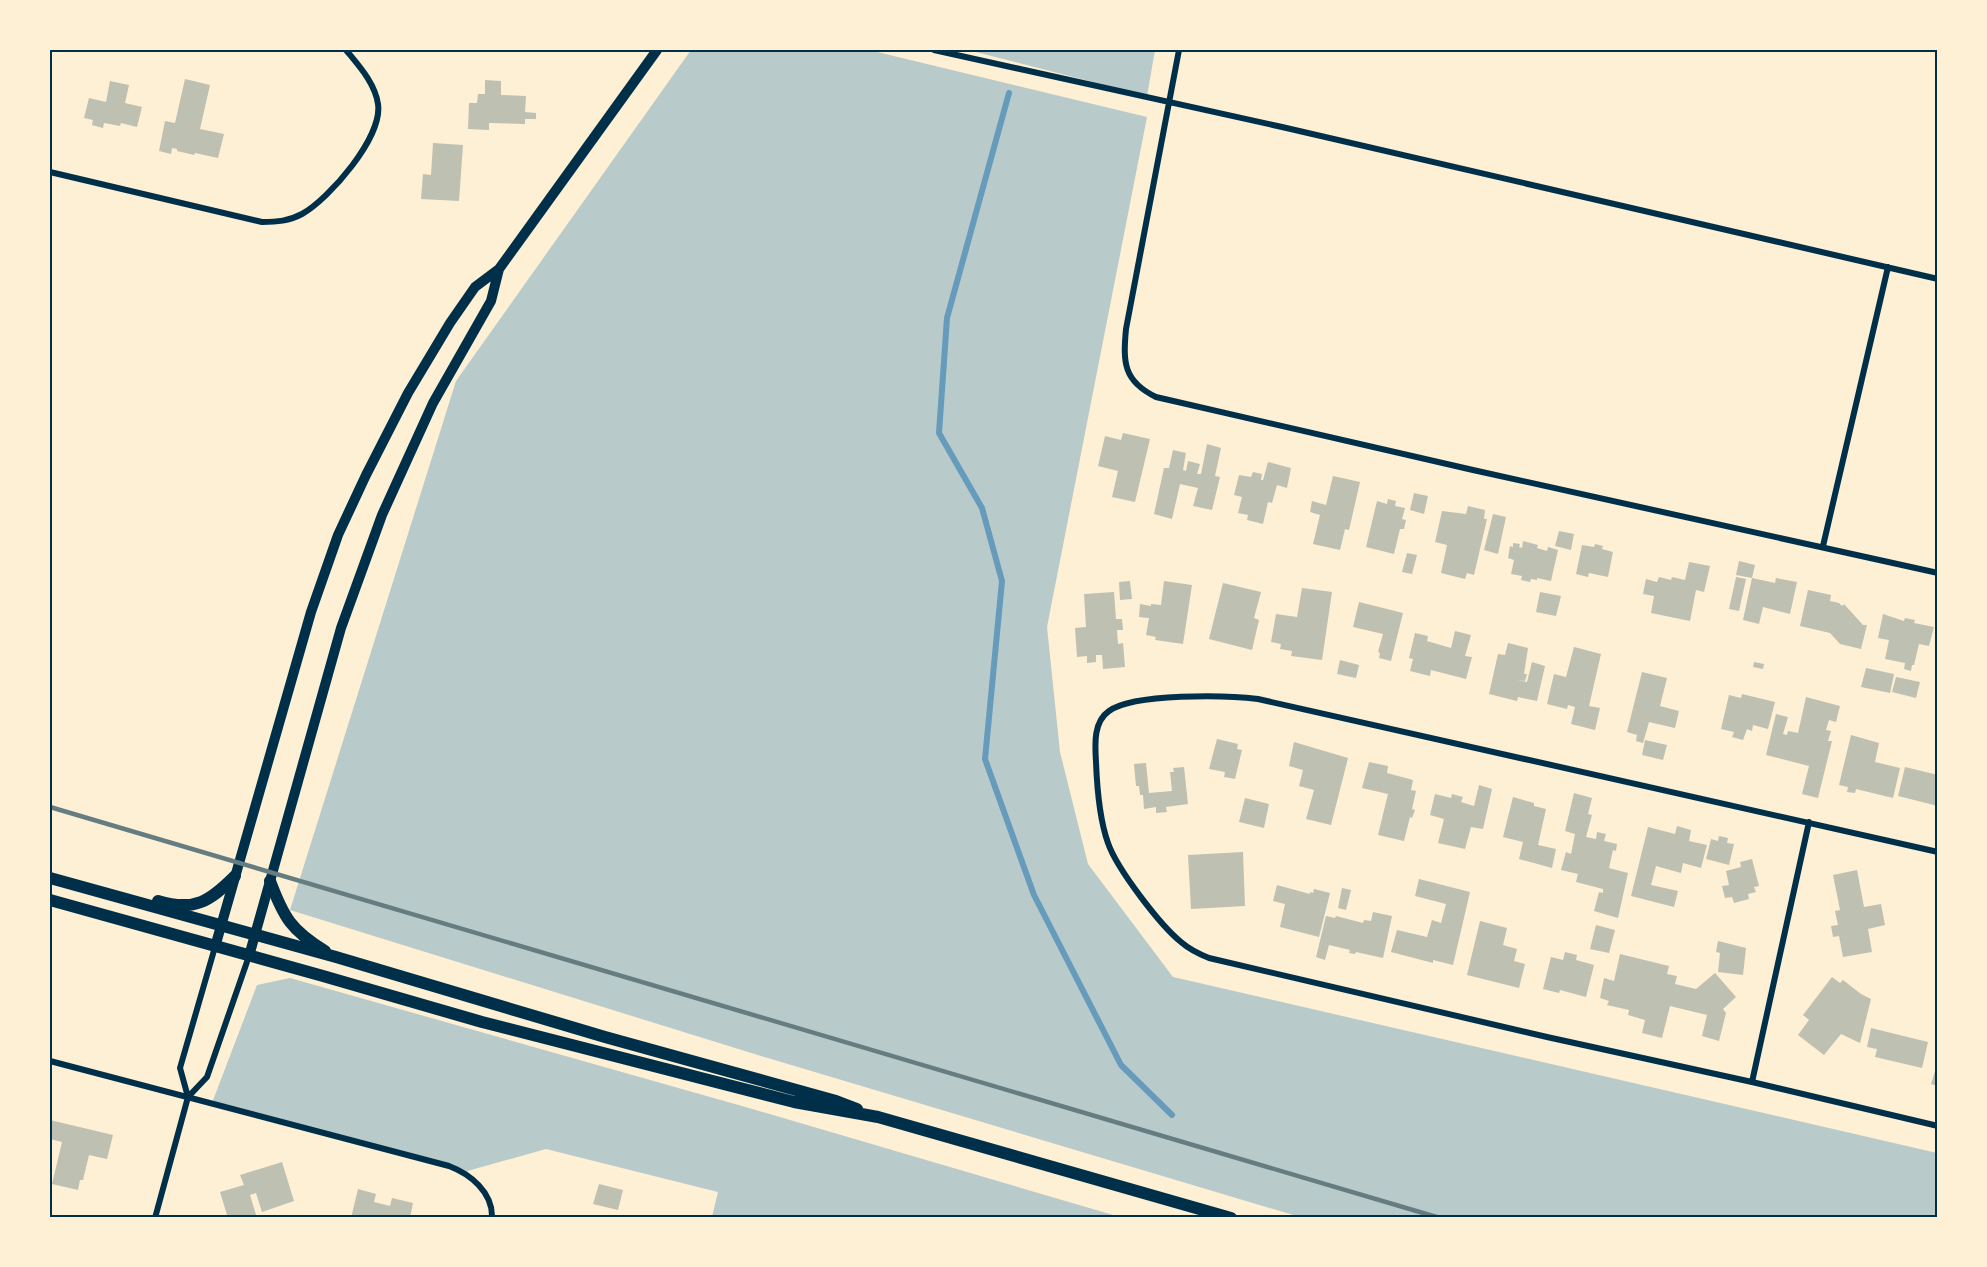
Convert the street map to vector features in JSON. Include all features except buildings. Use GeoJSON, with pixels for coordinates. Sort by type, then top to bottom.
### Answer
{"type":"FeatureCollection","features":[{"type":"Feature","properties":{"kind":"main road"},"geometry":{"type":"LineString","coordinates":[[114,896],[130,893],[172,904],[195,905],[216,895],[236,876]]}},
{"type":"Feature","properties":{"kind":"main road"},"geometry":{"type":"LineString","coordinates":[[50,879],[336,957],[605,1037],[836,1101],[878,1118]]}},
{"type":"Feature","properties":{"kind":"main road"},"geometry":{"type":"LineString","coordinates":[[270,881],[280,908],[290,924],[302,936],[336,957]]}},
{"type":"Feature","properties":{"kind":"main road"},"geometry":{"type":"LineString","coordinates":[[50,900],[482,1023],[794,1102],[878,1118],[1231,1218]]}},
{"type":"Feature","properties":{"kind":"street"},"geometry":{"type":"LineString","coordinates":[[50,172],[262,222],[280,222],[291,219],[302,214],[323,198],[368,144],[377,125],[379,107],[375,92],[369,80],[346,50]]}},
{"type":"Feature","properties":{"kind":"street"},"geometry":{"type":"LineString","coordinates":[[188,1097],[180,1068],[311,612],[338,535],[408,393],[450,323],[475,287],[499,269],[657,50]]}},
{"type":"Feature","properties":{"kind":"street"},"geometry":{"type":"LineString","coordinates":[[934,50],[1938,279]]}},
{"type":"Feature","properties":{"kind":"street"},"geometry":{"type":"LineString","coordinates":[[1179,50],[1126,328],[1124,351],[1128,374],[1143,391],[1156,397],[1461,468],[1938,573]]}},
{"type":"Feature","properties":{"kind":"street"},"geometry":{"type":"LineString","coordinates":[[1823,546],[1888,267]]}},
{"type":"Feature","properties":{"kind":"street"},"geometry":{"type":"LineString","coordinates":[[155,1218],[188,1097],[207,1077],[249,956],[341,628],[382,515],[433,403],[491,301],[499,269]]}},
{"type":"Feature","properties":{"kind":"street"},"geometry":{"type":"LineString","coordinates":[[1938,852],[1249,698],[1207,695],[1154,699],[1119,706],[1102,716],[1096,732],[1097,783],[1108,845],[1117,864],[1139,894],[1171,933],[1193,951],[1220,961],[1938,1126]]}},
{"type":"Feature","properties":{"kind":"street"},"geometry":{"type":"LineString","coordinates":[[1752,1082],[1809,822]]}},
{"type":"Feature","properties":{"kind":"street"},"geometry":{"type":"LineString","coordinates":[[50,1061],[449,1166],[464,1172],[479,1185],[488,1199],[492,1218]]}},
{"type":"Feature","properties":{"kind":"shaded area"},"geometry":{"type":"Polygon","coordinates":[[[691,50],[869,50],[1147,117],[1047,627],[1060,752],[1088,864],[1173,977],[1937,1153],[1937,1217],[1300,1217],[761,1056],[290,910],[456,381],[691,50]]]}},
{"type":"Feature","properties":{"kind":"shaded area"},"geometry":{"type":"Polygon","coordinates":[[[968,50],[1155,50],[1147,96],[968,50]]]}},
{"type":"Feature","properties":{"kind":"shaded area"},"geometry":{"type":"Polygon","coordinates":[[[290,978],[749,1108],[1120,1217],[712,1217],[718,1192],[546,1149],[464,1172],[212,1103],[257,985],[290,978]]]}},
{"type":"Feature","properties":{"kind":"waterway"},"geometry":{"type":"LineString","coordinates":[[1009,93],[947,318],[939,433],[982,508],[1002,581],[985,759],[1034,895],[1121,1065],[1172,1115]]}},
{"type":"Feature","properties":{"kind":"railway"},"geometry":{"type":"LineString","coordinates":[[50,807],[1440,1218]]}}]}
